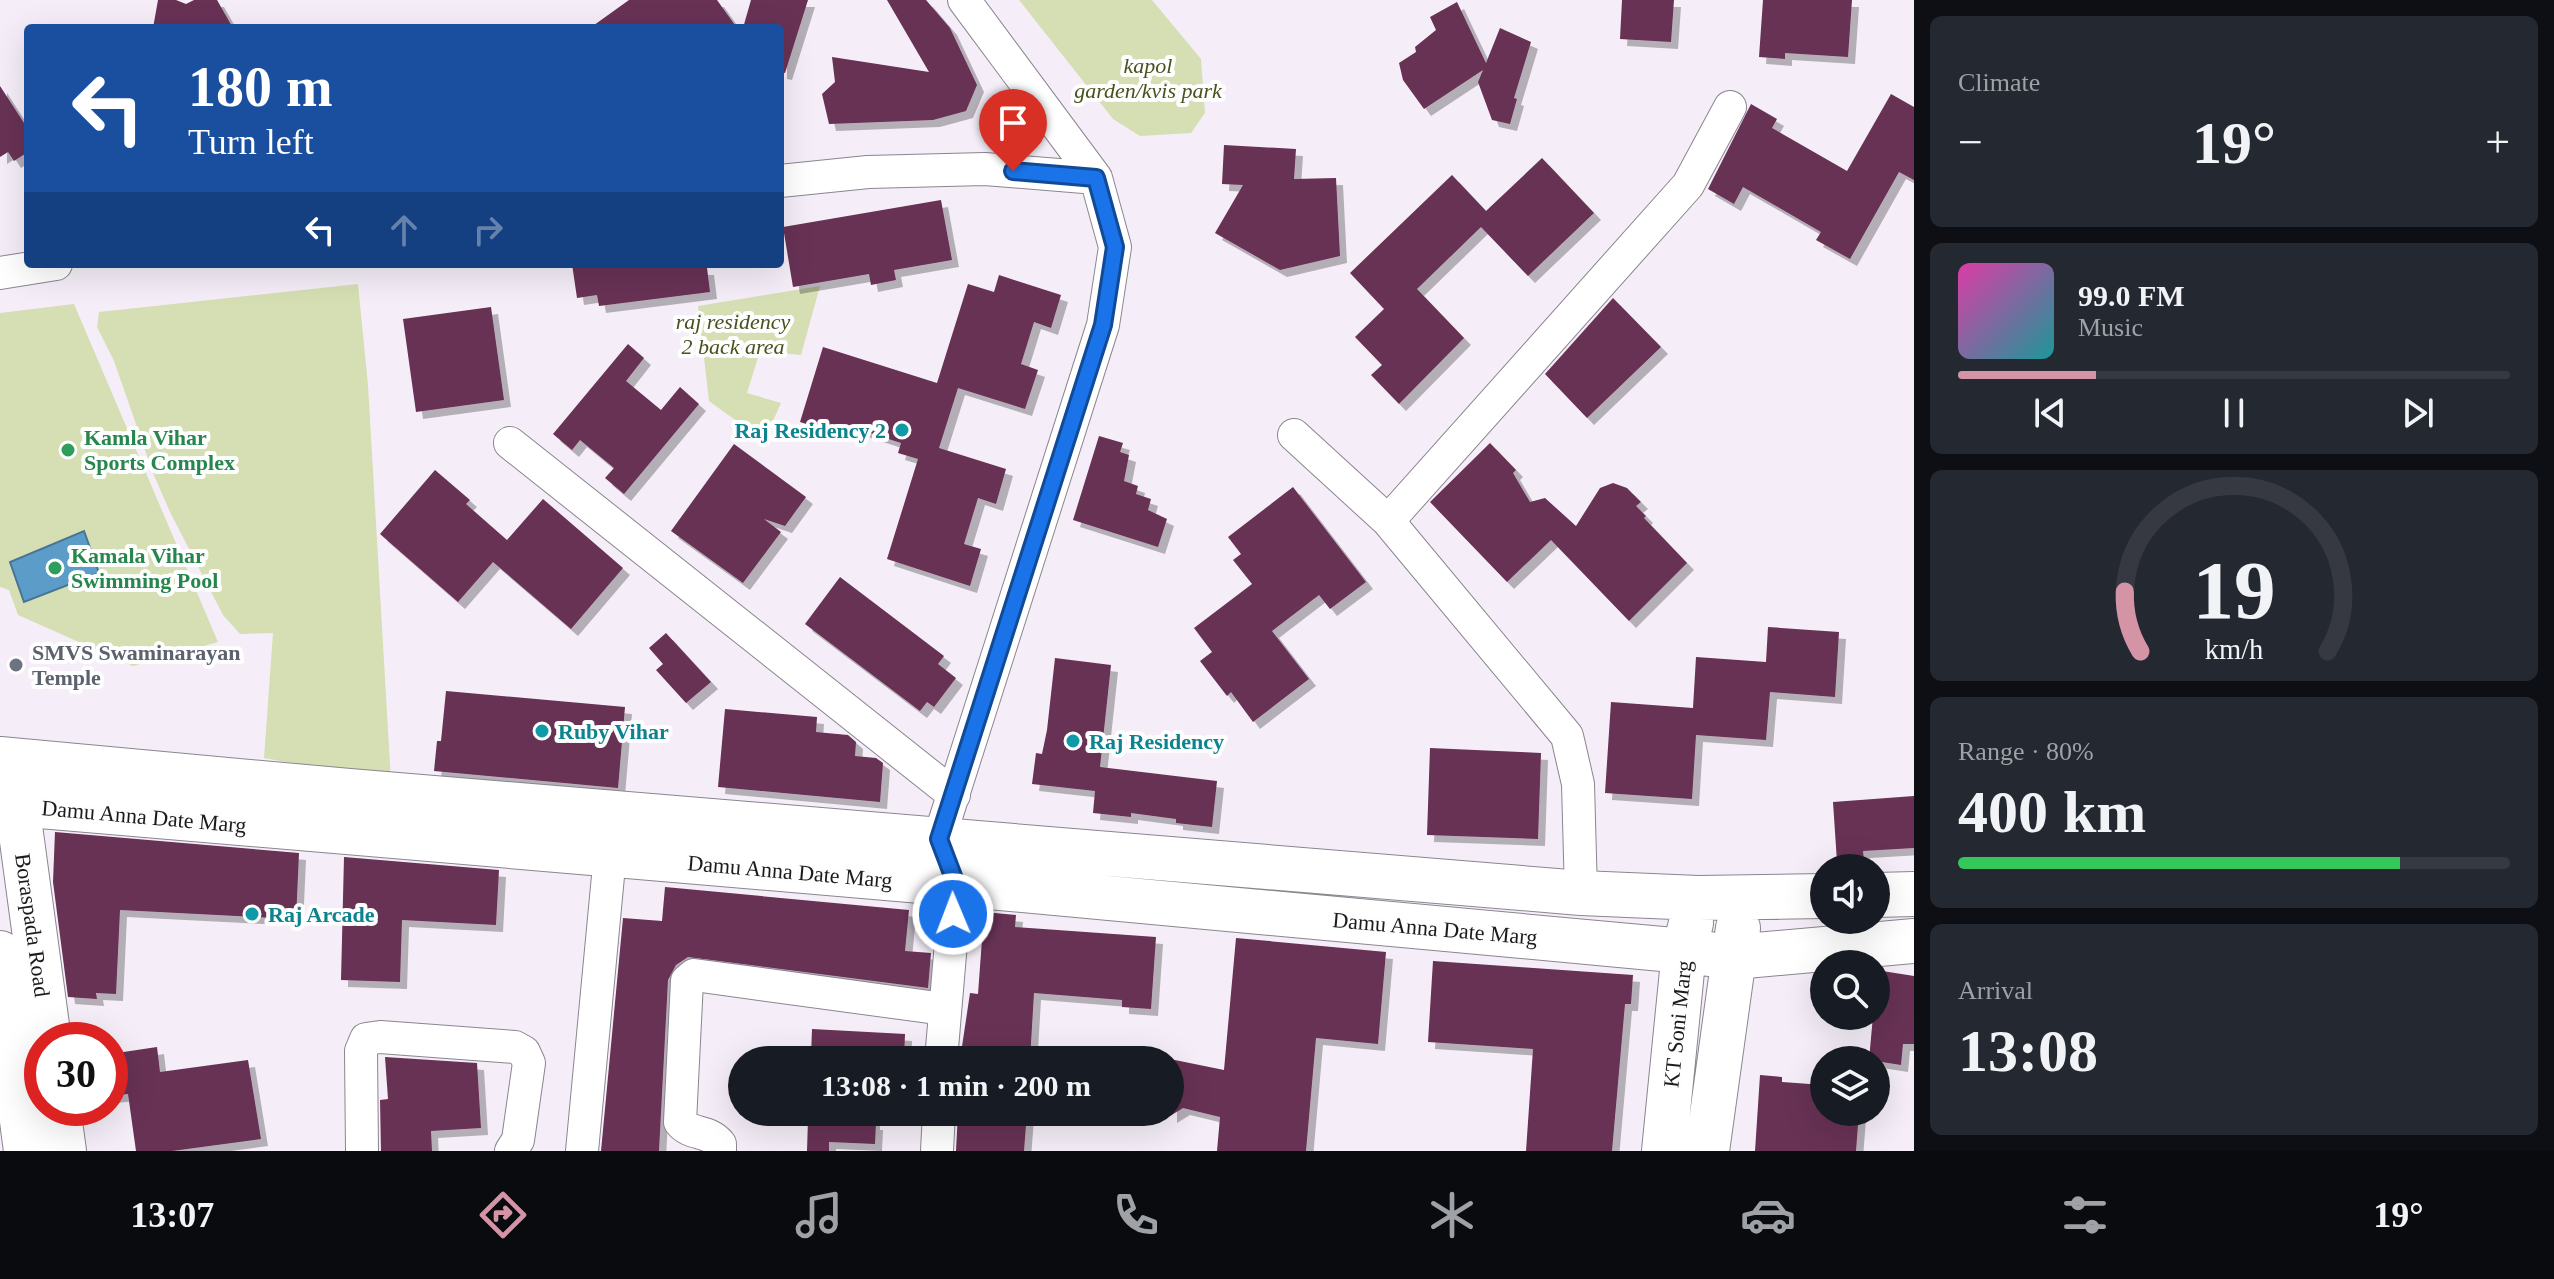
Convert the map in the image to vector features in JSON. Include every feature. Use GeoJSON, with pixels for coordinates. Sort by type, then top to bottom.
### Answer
{"type":"FeatureCollection","features":[{"type":"Feature","properties":{"kind":"street"},"geometry":{"type":"LineString","coordinates":[[942,1046],[956,884],[939,839],[1103,325],[1115,247],[1096,178],[964,0]]}},
{"type":"Feature","properties":{"kind":"street"},"geometry":{"type":"LineString","coordinates":[[1388,521],[1688,185],[1730,107]]}},
{"type":"Feature","properties":{"kind":"street"},"geometry":{"type":"LineString","coordinates":[[784,181],[868,172],[985,169],[1096,178]]}},
{"type":"Feature","properties":{"kind":"street"},"geometry":{"type":"LineString","coordinates":[[0,273],[31,268]]}},
{"type":"Feature","properties":{"kind":"street"},"geometry":{"type":"LineString","coordinates":[[1294,435],[1388,521],[1567,736],[1578,784],[1581,893]]}},
{"type":"Feature","properties":{"kind":"street"},"geometry":{"type":"LineString","coordinates":[[510,443],[954,795]]}},
{"type":"Feature","properties":{"kind":"street","name":"Damu Anna Date Marg"},"geometry":{"type":"LineString","coordinates":[[0,762],[1581,893],[1698,898],[1810,896]]}},
{"type":"Feature","properties":{"kind":"street","name":"Boraspada Road"},"geometry":{"type":"LineString","coordinates":[[0,762],[46,1022]]}},
{"type":"Feature","properties":{"kind":"street"},"geometry":{"type":"LineString","coordinates":[[409,839],[411,796]]}},
{"type":"Feature","properties":{"kind":"street","name":"Damu Anna Date Marg"},"geometry":{"type":"LineString","coordinates":[[8,804],[956,884],[1734,957],[1914,941]]}},
{"type":"Feature","properties":{"kind":"street"},"geometry":{"type":"LineString","coordinates":[[582,1151],[610,855]]}},
{"type":"Feature","properties":{"kind":"street"},"geometry":{"type":"LineString","coordinates":[[1890,895],[1914,894]]}},
{"type":"Feature","properties":{"kind":"street","name":"KT Soni Marg"},"geometry":{"type":"LineString","coordinates":[[1707,1151],[1743,897]]}},
{"type":"Feature","properties":{"kind":"street","name":"KT Soni Marg"},"geometry":{"type":"LineString","coordinates":[[1664,1151],[1684,951],[1698,898]]}},
{"type":"Feature","properties":{"kind":"street","name":"Boraspada Road"},"geometry":{"type":"LineString","coordinates":[[0,953],[26,1151]]}},
{"type":"Feature","properties":{"kind":"street"},"geometry":{"type":"LineString","coordinates":[[720,1151],[720,1144],[713,1135],[686,1128],[680,1122],[687,981],[694,975],[944,1009]]}},
{"type":"Feature","properties":{"kind":"street"},"geometry":{"type":"LineString","coordinates":[[362,1151],[361,1051],[366,1039],[380,1037],[515,1047],[524,1052],[529,1063],[518,1140],[511,1151]]}},
{"type":"Feature","properties":{"kind":"street"},"geometry":{"type":"LineString","coordinates":[[61,1126],[64,1151]]}},
{"type":"Feature","properties":{"kind":"street"},"geometry":{"type":"LineString","coordinates":[[937,1151],[938,1126]]}},
{"type":"Feature","properties":{"kind":"green space","name":"kapol garden/kvis park"},"geometry":{"type":"Polygon","coordinates":[[[1019,0],[1152,0],[1201,59],[1205,113],[1191,133],[1140,136],[1113,119],[1019,0]]]}},
{"type":"Feature","properties":{"kind":"green space"},"geometry":{"type":"Polygon","coordinates":[[[358,284],[368,385],[391,782],[264,758],[273,633],[240,634],[223,615],[170,512],[114,361],[97,327],[99,312],[358,284]]]}},
{"type":"Feature","properties":{"kind":"green space","name":"raj residency 2 back area"},"geometry":{"type":"Polygon","coordinates":[[[820,286],[801,355],[760,351],[747,393],[781,403],[764,441],[709,401],[698,306],[820,286]]]}},
{"type":"Feature","properties":{"kind":"green space","name":"Kamla Vihar Sports Complex"},"geometry":{"type":"Polygon","coordinates":[[[74,304],[218,642],[133,666],[18,615],[9,590],[0,587],[0,313],[74,304]]]}},
{"type":"Feature","properties":{"kind":"water","name":"Kamala Vihar Swimming Pool"},"geometry":{"type":"Polygon","coordinates":[[[84,531],[99,573],[24,602],[10,562],[84,531]]]}},
{"type":"Feature","properties":{"kind":"building"},"geometry":{"type":"Polygon","coordinates":[[[158,0],[176,0],[186,4],[194,0],[217,0],[231,24],[154,24],[158,0]]]}},
{"type":"Feature","properties":{"kind":"building"},"geometry":{"type":"Polygon","coordinates":[[[629,0],[717,0],[734,24],[596,24],[629,0]]]}},
{"type":"Feature","properties":{"kind":"building"},"geometry":{"type":"Polygon","coordinates":[[[751,0],[808,0],[785,73],[784,24],[744,24],[751,0]]]}},
{"type":"Feature","properties":{"kind":"building"},"geometry":{"type":"Polygon","coordinates":[[[887,0],[926,0],[950,28],[977,85],[966,111],[933,120],[829,124],[822,94],[835,82],[832,57],[929,72],[887,0]]]}},
{"type":"Feature","properties":{"kind":"building"},"geometry":{"type":"Polygon","coordinates":[[[1622,0],[1674,0],[1671,42],[1620,39],[1622,0]]]}},
{"type":"Feature","properties":{"kind":"building"},"geometry":{"type":"Polygon","coordinates":[[[1763,0],[1852,0],[1848,57],[1785,53],[1785,59],[1759,57],[1763,0]]]}},
{"type":"Feature","properties":{"kind":"building"},"geometry":{"type":"Polygon","coordinates":[[[1457,2],[1486,63],[1500,28],[1531,42],[1514,98],[1517,99],[1510,124],[1492,120],[1478,82],[1483,70],[1424,109],[1403,80],[1399,63],[1416,52],[1415,47],[1436,30],[1430,17],[1457,2]]]}},
{"type":"Feature","properties":{"kind":"building"},"geometry":{"type":"Polygon","coordinates":[[[0,86],[24,123],[24,155],[14,161],[8,152],[0,157],[0,86]]]}},
{"type":"Feature","properties":{"kind":"building"},"geometry":{"type":"Polygon","coordinates":[[[1891,94],[1914,107],[1914,180],[1899,172],[1850,259],[1816,240],[1821,232],[1743,187],[1734,204],[1708,189],[1751,104],[1777,119],[1772,128],[1847,171],[1891,94]]]}},
{"type":"Feature","properties":{"kind":"building"},"geometry":{"type":"Polygon","coordinates":[[[1224,145],[1296,149],[1294,179],[1336,178],[1340,256],[1280,270],[1215,233],[1243,185],[1222,184],[1224,145]]]}},
{"type":"Feature","properties":{"kind":"building"},"geometry":{"type":"Polygon","coordinates":[[[1542,158],[1594,213],[1528,276],[1481,227],[1417,289],[1464,338],[1399,404],[1371,375],[1382,365],[1355,337],[1384,309],[1350,273],[1452,175],[1486,211],[1542,158]]]}},
{"type":"Feature","properties":{"kind":"building"},"geometry":{"type":"Polygon","coordinates":[[[941,200],[952,260],[894,270],[896,280],[871,285],[869,274],[793,287],[784,227],[941,200]]]}},
{"type":"Feature","properties":{"kind":"building"},"geometry":{"type":"Polygon","coordinates":[[[573,268],[707,268],[710,292],[599,306],[597,295],[577,298],[573,268]]]}},
{"type":"Feature","properties":{"kind":"building","name":"Raj Residency 2"},"geometry":{"type":"Polygon","coordinates":[[[999,275],[1061,295],[1051,328],[1034,322],[1021,364],[1038,370],[1025,409],[958,388],[939,448],[1006,469],[996,504],[978,498],[964,544],[981,549],[970,586],[887,559],[918,459],[898,453],[901,443],[845,425],[842,435],[800,422],[823,347],[937,383],[968,284],[994,292],[999,275]]]}},
{"type":"Feature","properties":{"kind":"building"},"geometry":{"type":"Polygon","coordinates":[[[1613,298],[1661,347],[1587,418],[1545,374],[1613,298]]]}},
{"type":"Feature","properties":{"kind":"building"},"geometry":{"type":"Polygon","coordinates":[[[491,307],[504,400],[416,412],[403,319],[491,307]]]}},
{"type":"Feature","properties":{"kind":"building"},"geometry":{"type":"Polygon","coordinates":[[[628,344],[644,358],[626,381],[661,410],[680,387],[699,404],[624,494],[605,478],[614,468],[580,440],[572,450],[553,434],[628,344]]]}},
{"type":"Feature","properties":{"kind":"building"},"geometry":{"type":"Polygon","coordinates":[[[1099,436],[1123,443],[1120,452],[1129,455],[1124,481],[1138,486],[1136,494],[1151,499],[1148,510],[1167,519],[1158,547],[1073,520],[1099,436]]]}},
{"type":"Feature","properties":{"kind":"building"},"geometry":{"type":"Polygon","coordinates":[[[1490,443],[1516,470],[1513,473],[1530,502],[1545,498],[1576,526],[1600,488],[1613,483],[1627,488],[1641,502],[1636,506],[1646,516],[1644,518],[1687,563],[1629,621],[1551,540],[1507,582],[1430,502],[1490,443]]]}},
{"type":"Feature","properties":{"kind":"building"},"geometry":{"type":"Polygon","coordinates":[[[734,444],[806,497],[785,526],[764,519],[781,532],[743,583],[671,531],[734,444]]]}},
{"type":"Feature","properties":{"kind":"building"},"geometry":{"type":"Polygon","coordinates":[[[435,470],[470,500],[466,504],[507,540],[543,499],[623,568],[571,629],[493,562],[458,602],[380,534],[435,470]]]}},
{"type":"Feature","properties":{"kind":"building"},"geometry":{"type":"Polygon","coordinates":[[[1293,487],[1366,582],[1330,609],[1319,595],[1272,631],[1309,679],[1253,722],[1231,692],[1227,696],[1200,661],[1212,652],[1194,628],[1252,584],[1233,560],[1241,554],[1228,537],[1293,487]]]}},
{"type":"Feature","properties":{"kind":"building"},"geometry":{"type":"Polygon","coordinates":[[[840,577],[944,656],[938,664],[956,678],[934,707],[927,702],[920,711],[805,624],[840,577]]]}},
{"type":"Feature","properties":{"kind":"building"},"geometry":{"type":"Polygon","coordinates":[[[1768,627],[1839,632],[1835,697],[1770,692],[1766,740],[1696,735],[1692,799],[1605,793],[1611,702],[1693,708],[1696,657],[1766,662],[1768,627]]]}},
{"type":"Feature","properties":{"kind":"building"},"geometry":{"type":"Polygon","coordinates":[[[666,633],[711,682],[686,703],[656,670],[663,664],[649,648],[666,633]]]}},
{"type":"Feature","properties":{"kind":"building","name":"Raj Residency"},"geometry":{"type":"Polygon","coordinates":[[[1055,658],[1111,665],[1100,767],[1217,781],[1212,827],[1131,813],[1131,817],[1093,813],[1095,791],[1032,784],[1036,753],[1042,754],[1047,730],[1055,658]]]}},
{"type":"Feature","properties":{"kind":"building","name":"Ruby Vihar"},"geometry":{"type":"Polygon","coordinates":[[[446,691],[625,707],[618,788],[434,771],[437,741],[441,741],[446,691]]]}},
{"type":"Feature","properties":{"kind":"building"},"geometry":{"type":"Polygon","coordinates":[[[725,709],[817,717],[816,732],[848,735],[856,742],[855,756],[876,758],[883,763],[880,802],[718,787],[725,709]]]}},
{"type":"Feature","properties":{"kind":"building"},"geometry":{"type":"Polygon","coordinates":[[[1430,748],[1541,753],[1538,839],[1427,835],[1430,748]]]}},
{"type":"Feature","properties":{"kind":"building"},"geometry":{"type":"Polygon","coordinates":[[[1914,796],[1914,848],[1836,854],[1833,802],[1914,796]]]}},
{"type":"Feature","properties":{"kind":"building","name":"Raj Arcade"},"geometry":{"type":"Polygon","coordinates":[[[55,832],[299,853],[296,919],[120,910],[116,994],[96,993],[97,999],[68,997],[53,882],[55,832]]]}},
{"type":"Feature","properties":{"kind":"building"},"geometry":{"type":"Polygon","coordinates":[[[344,857],[499,870],[496,925],[402,920],[400,982],[341,980],[344,857]]]}},
{"type":"Feature","properties":{"kind":"building"},"geometry":{"type":"Polygon","coordinates":[[[665,887],[909,910],[905,951],[931,953],[928,988],[688,957],[676,965],[668,980],[659,1151],[601,1151],[623,918],[662,921],[665,887]]]}},
{"type":"Feature","properties":{"kind":"building"},"geometry":{"type":"Polygon","coordinates":[[[984,912],[1016,915],[1015,927],[1156,937],[1151,1009],[1122,1007],[1122,1000],[1034,993],[1031,1046],[962,1046],[970,993],[978,994],[984,912]]]}},
{"type":"Feature","properties":{"kind":"building"},"geometry":{"type":"Polygon","coordinates":[[[1236,938],[1386,952],[1378,1044],[1316,1038],[1306,1151],[1217,1151],[1220,1117],[1184,1108],[1184,1062],[1224,1070],[1236,938]]]}},
{"type":"Feature","properties":{"kind":"building"},"geometry":{"type":"Polygon","coordinates":[[[1433,961],[1633,975],[1631,1004],[1625,1004],[1612,1151],[1526,1151],[1533,1049],[1428,1042],[1433,961]]]}},
{"type":"Feature","properties":{"kind":"building"},"geometry":{"type":"Polygon","coordinates":[[[1890,972],[1914,976],[1914,1044],[1903,1044],[1901,1065],[1890,1063],[1890,1046],[1870,1046],[1872,1030],[1890,1030],[1890,972]]]}},
{"type":"Feature","properties":{"kind":"building"},"geometry":{"type":"Polygon","coordinates":[[[812,1029],[905,1034],[905,1046],[811,1046],[812,1029]]]}},
{"type":"Feature","properties":{"kind":"building"},"geometry":{"type":"Polygon","coordinates":[[[157,1047],[160,1072],[248,1060],[261,1139],[172,1151],[136,1151],[128,1094],[128,1051],[157,1047]]]}},
{"type":"Feature","properties":{"kind":"building"},"geometry":{"type":"Polygon","coordinates":[[[385,1057],[477,1063],[481,1128],[431,1131],[432,1151],[381,1151],[380,1100],[388,1099],[385,1057]]]}},
{"type":"Feature","properties":{"kind":"building"},"geometry":{"type":"Polygon","coordinates":[[[1760,1075],[1782,1077],[1782,1082],[1810,1084],[1810,1126],[1858,1126],[1856,1151],[1755,1151],[1760,1075]]]}},
{"type":"Feature","properties":{"kind":"building"},"geometry":{"type":"Polygon","coordinates":[[[808,1126],[876,1126],[875,1144],[829,1142],[829,1151],[807,1151],[808,1126]]]}},
{"type":"Feature","properties":{"kind":"building"},"geometry":{"type":"Polygon","coordinates":[[[957,1126],[1026,1126],[1024,1151],[956,1151],[957,1126]]]}},
{"type":"Feature","properties":{"kind":"place","name":"Raj Residency 2"},"geometry":{"type":"Point","coordinates":[902,430]}},
{"type":"Feature","properties":{"kind":"place","name":"Kamla Vihar Sports Complex"},"geometry":{"type":"Point","coordinates":[68,450]}},
{"type":"Feature","properties":{"kind":"place","name":"Kamala Vihar Swimming Pool"},"geometry":{"type":"Point","coordinates":[55,568]}},
{"type":"Feature","properties":{"kind":"place","name":"SMVS Swaminarayan Temple"},"geometry":{"type":"Point","coordinates":[16,665]}},
{"type":"Feature","properties":{"kind":"place","name":"Ruby Vihar"},"geometry":{"type":"Point","coordinates":[542,731]}},
{"type":"Feature","properties":{"kind":"place","name":"Raj Residency"},"geometry":{"type":"Point","coordinates":[1073,741]}},
{"type":"Feature","properties":{"kind":"place","name":"Raj Arcade"},"geometry":{"type":"Point","coordinates":[252,914]}},
{"type":"Feature","properties":{"kind":"route"},"geometry":{"type":"LineString","coordinates":[[953,914],[956,884],[939,839],[1103,325],[1115,247],[1096,178],[1013,171]]}}]}
